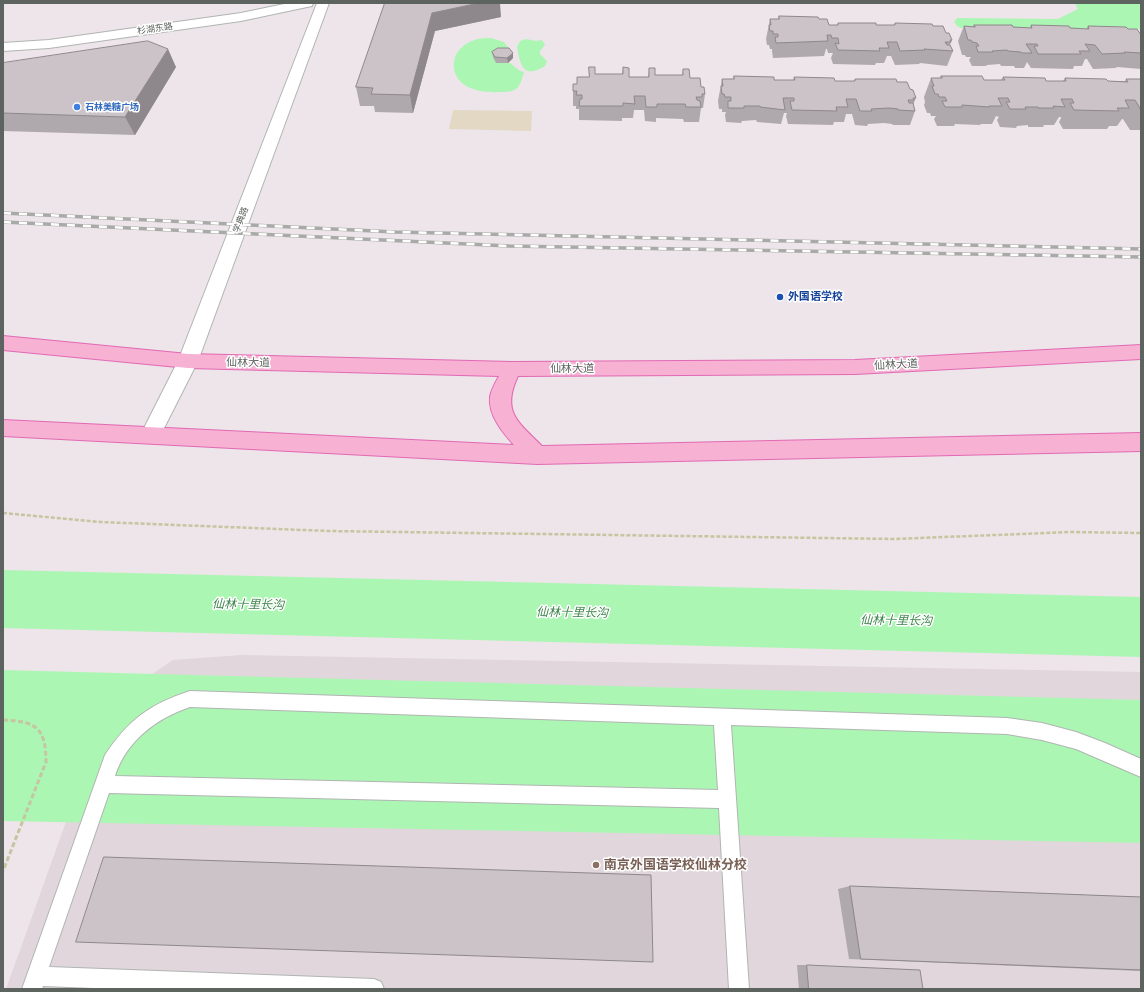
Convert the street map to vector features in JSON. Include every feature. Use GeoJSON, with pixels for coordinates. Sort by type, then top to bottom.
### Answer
{"type":"FeatureCollection","features":[{"type":"Feature","properties":{"kind":"main road","name":"仙林大道"},"geometry":{"type":"LineString","coordinates":[[3,343],[188,362],[512,369],[855,367],[1141,352]]}},
{"type":"Feature","properties":{"kind":"main road"},"geometry":{"type":"LineString","coordinates":[[512,369],[499,397],[503,414],[509,425],[537,455]]}},
{"type":"Feature","properties":{"kind":"main road"},"geometry":{"type":"LineString","coordinates":[[3,428],[151,434],[537,455],[1141,442]]}},
{"type":"Feature","properties":{"kind":"street","name":"杉湖东路"},"geometry":{"type":"LineString","coordinates":[[3,48],[49,44],[241,16],[307,3]]}},
{"type":"Feature","properties":{"kind":"street","name":"学典路"},"geometry":{"type":"LineString","coordinates":[[151,434],[188,362],[323,3]]}},
{"type":"Feature","properties":{"kind":"lane"},"geometry":{"type":"LineString","coordinates":[[374,989],[35,983],[112,761],[123,742],[137,727],[153,714],[172,705],[190,699],[1007,726],[1061,736],[1098,749],[1141,768]]}},
{"type":"Feature","properties":{"kind":"lane"},"geometry":{"type":"LineString","coordinates":[[722,717],[739,989]]}},
{"type":"Feature","properties":{"kind":"lane"},"geometry":{"type":"LineString","coordinates":[[103,784],[727,799]]}},
{"type":"Feature","properties":{"kind":"path"},"geometry":{"type":"LineString","coordinates":[[3,512],[100,522],[329,532],[894,538],[1071,532],[1141,533]]}},
{"type":"Feature","properties":{"kind":"path"},"geometry":{"type":"LineString","coordinates":[[3,720],[19,720],[32,724],[42,732],[47,746],[46,762],[3,871]]}},
{"type":"Feature","properties":{"kind":"shaded area"},"geometry":{"type":"Polygon","coordinates":[[[1075,3],[1141,3],[1141,29],[961,28],[954,22],[957,18],[1058,19],[1078,9],[1075,3]]]}},
{"type":"Feature","properties":{"kind":"shaded area"},"geometry":{"type":"Polygon","coordinates":[[[491,38],[504,42],[510,50],[493,57],[496,62],[510,63],[520,71],[524,72],[519,86],[514,90],[506,92],[485,92],[465,85],[456,76],[454,61],[460,49],[467,43],[474,40],[491,38]]]}},
{"type":"Feature","properties":{"kind":"shaded area"},"geometry":{"type":"Polygon","coordinates":[[[526,39],[536,41],[542,40],[545,45],[540,51],[540,54],[547,61],[545,66],[538,70],[527,71],[521,64],[517,47],[520,41],[526,39]]]}},
{"type":"Feature","properties":{"kind":"shaded area"},"geometry":{"type":"Polygon","coordinates":[[[453,110],[532,111],[531,131],[449,129],[453,110]]]}},
{"type":"Feature","properties":{"kind":"shaded area","name":"南京外国语学校仙林分校"},"geometry":{"type":"Polygon","coordinates":[[[241,655],[1141,672],[1141,989],[6,989],[95,741],[124,693],[173,660],[241,655]]]}},
{"type":"Feature","properties":{"kind":"shaded area"},"geometry":{"type":"Polygon","coordinates":[[[3,670],[1141,700],[1141,843],[3,821],[3,670]]]}},
{"type":"Feature","properties":{"kind":"building"},"geometry":{"type":"Polygon","coordinates":[[[385,3],[479,3],[432,13],[410,95],[371,94],[373,88],[356,87],[385,3]]]}},
{"type":"Feature","properties":{"kind":"building"},"geometry":{"type":"Polygon","coordinates":[[[779,16],[818,17],[819,19],[827,19],[829,25],[838,25],[838,23],[876,23],[876,25],[895,25],[895,23],[932,24],[933,26],[943,26],[946,33],[949,33],[952,40],[950,40],[951,42],[945,42],[947,45],[950,45],[953,51],[924,49],[925,50],[900,51],[897,42],[887,42],[889,48],[879,48],[880,51],[838,50],[835,43],[839,44],[838,38],[832,38],[831,35],[827,35],[828,41],[776,43],[775,37],[778,37],[778,34],[773,34],[773,31],[770,31],[769,25],[771,25],[770,19],[779,19],[779,16]]]}},
{"type":"Feature","properties":{"kind":"building"},"geometry":{"type":"Polygon","coordinates":[[[974,25],[1012,25],[1013,27],[1032,28],[1031,25],[1069,26],[1070,28],[1089,29],[1088,26],[1126,27],[1128,29],[1137,29],[1141,35],[1141,53],[1124,52],[1125,53],[1102,54],[1095,45],[1085,44],[1090,51],[1079,51],[1081,54],[1038,54],[1034,46],[1038,46],[1037,44],[1026,44],[1032,53],[1007,50],[978,52],[976,46],[979,46],[977,43],[968,40],[964,26],[975,27],[974,25]]]}},
{"type":"Feature","properties":{"kind":"building","name":"石林美糖广场"},"geometry":{"type":"Polygon","coordinates":[[[148,41],[168,49],[125,117],[3,113],[3,63],[148,41]]]}},
{"type":"Feature","properties":{"kind":"building"},"geometry":{"type":"Polygon","coordinates":[[[498,48],[509,48],[513,53],[507,58],[495,57],[492,52],[498,48]]]}},
{"type":"Feature","properties":{"kind":"building"},"geometry":{"type":"Polygon","coordinates":[[[589,67],[595,67],[595,74],[623,74],[623,67],[629,68],[629,77],[649,77],[649,68],[655,68],[655,75],[683,75],[683,69],[689,69],[690,78],[700,78],[701,87],[704,87],[705,94],[702,94],[702,97],[696,97],[697,100],[700,101],[701,107],[686,107],[685,104],[657,104],[657,107],[646,107],[645,96],[634,96],[635,104],[623,103],[623,106],[579,106],[582,95],[576,95],[577,91],[573,91],[573,84],[577,84],[577,77],[589,77],[589,67]]]}},
{"type":"Feature","properties":{"kind":"building"},"geometry":{"type":"Polygon","coordinates":[[[734,76],[774,77],[774,80],[795,80],[794,77],[834,78],[835,81],[855,81],[855,79],[896,79],[897,82],[907,82],[910,89],[913,90],[916,98],[913,98],[914,100],[908,100],[909,103],[913,103],[915,111],[889,108],[871,109],[872,111],[860,111],[856,99],[846,99],[848,107],[836,107],[837,111],[792,110],[790,101],[794,101],[794,98],[783,98],[785,110],[760,106],[728,108],[728,101],[731,101],[731,97],[725,97],[724,94],[722,94],[722,79],[734,79],[734,76]]]}},
{"type":"Feature","properties":{"kind":"building"},"geometry":{"type":"Polygon","coordinates":[[[941,76],[982,76],[984,80],[1005,80],[1003,77],[1045,78],[1046,81],[1066,81],[1065,78],[1106,79],[1108,81],[1128,82],[1126,79],[1141,79],[1141,110],[1135,100],[1125,100],[1129,108],[1117,108],[1119,111],[1074,110],[1070,103],[1074,103],[1072,99],[1061,99],[1065,107],[1025,107],[1026,109],[1010,109],[1006,102],[1010,102],[1008,98],[998,98],[1002,106],[989,107],[962,105],[962,107],[945,107],[942,101],[947,101],[945,97],[939,97],[938,94],[935,94],[932,86],[934,86],[931,78],[942,78],[941,76]]]}},
{"type":"Feature","properties":{"kind":"building"},"geometry":{"type":"Polygon","coordinates":[[[104,857],[651,875],[653,962],[76,942],[104,857]]]}},
{"type":"Feature","properties":{"kind":"building"},"geometry":{"type":"Polygon","coordinates":[[[850,886],[1141,897],[1141,970],[861,959],[850,886]]]}},
{"type":"Feature","properties":{"kind":"building"},"geometry":{"type":"Polygon","coordinates":[[[807,965],[920,970],[923,989],[809,989],[807,965]]]}},
{"type":"Feature","properties":{"kind":"waterway","name":"仙林十里长沟"},"geometry":{"type":"LineString","coordinates":[[3,599],[1141,627]]}},
{"type":"Feature","properties":{"kind":"railway"},"geometry":{"type":"LineString","coordinates":[[3,213],[395,232],[1141,249]]}},
{"type":"Feature","properties":{"kind":"railway"},"geometry":{"type":"LineString","coordinates":[[3,222],[509,246],[1141,257]]}},
{"type":"Feature","properties":{"kind":"place","name":"石林美糖广场"},"geometry":{"type":"Point","coordinates":[77,107]}},
{"type":"Feature","properties":{"kind":"place","name":"外国语学校"},"geometry":{"type":"Point","coordinates":[780,297]}},
{"type":"Feature","properties":{"kind":"place","name":"南京外国语学校仙林分校"},"geometry":{"type":"Point","coordinates":[596,865]}}]}
